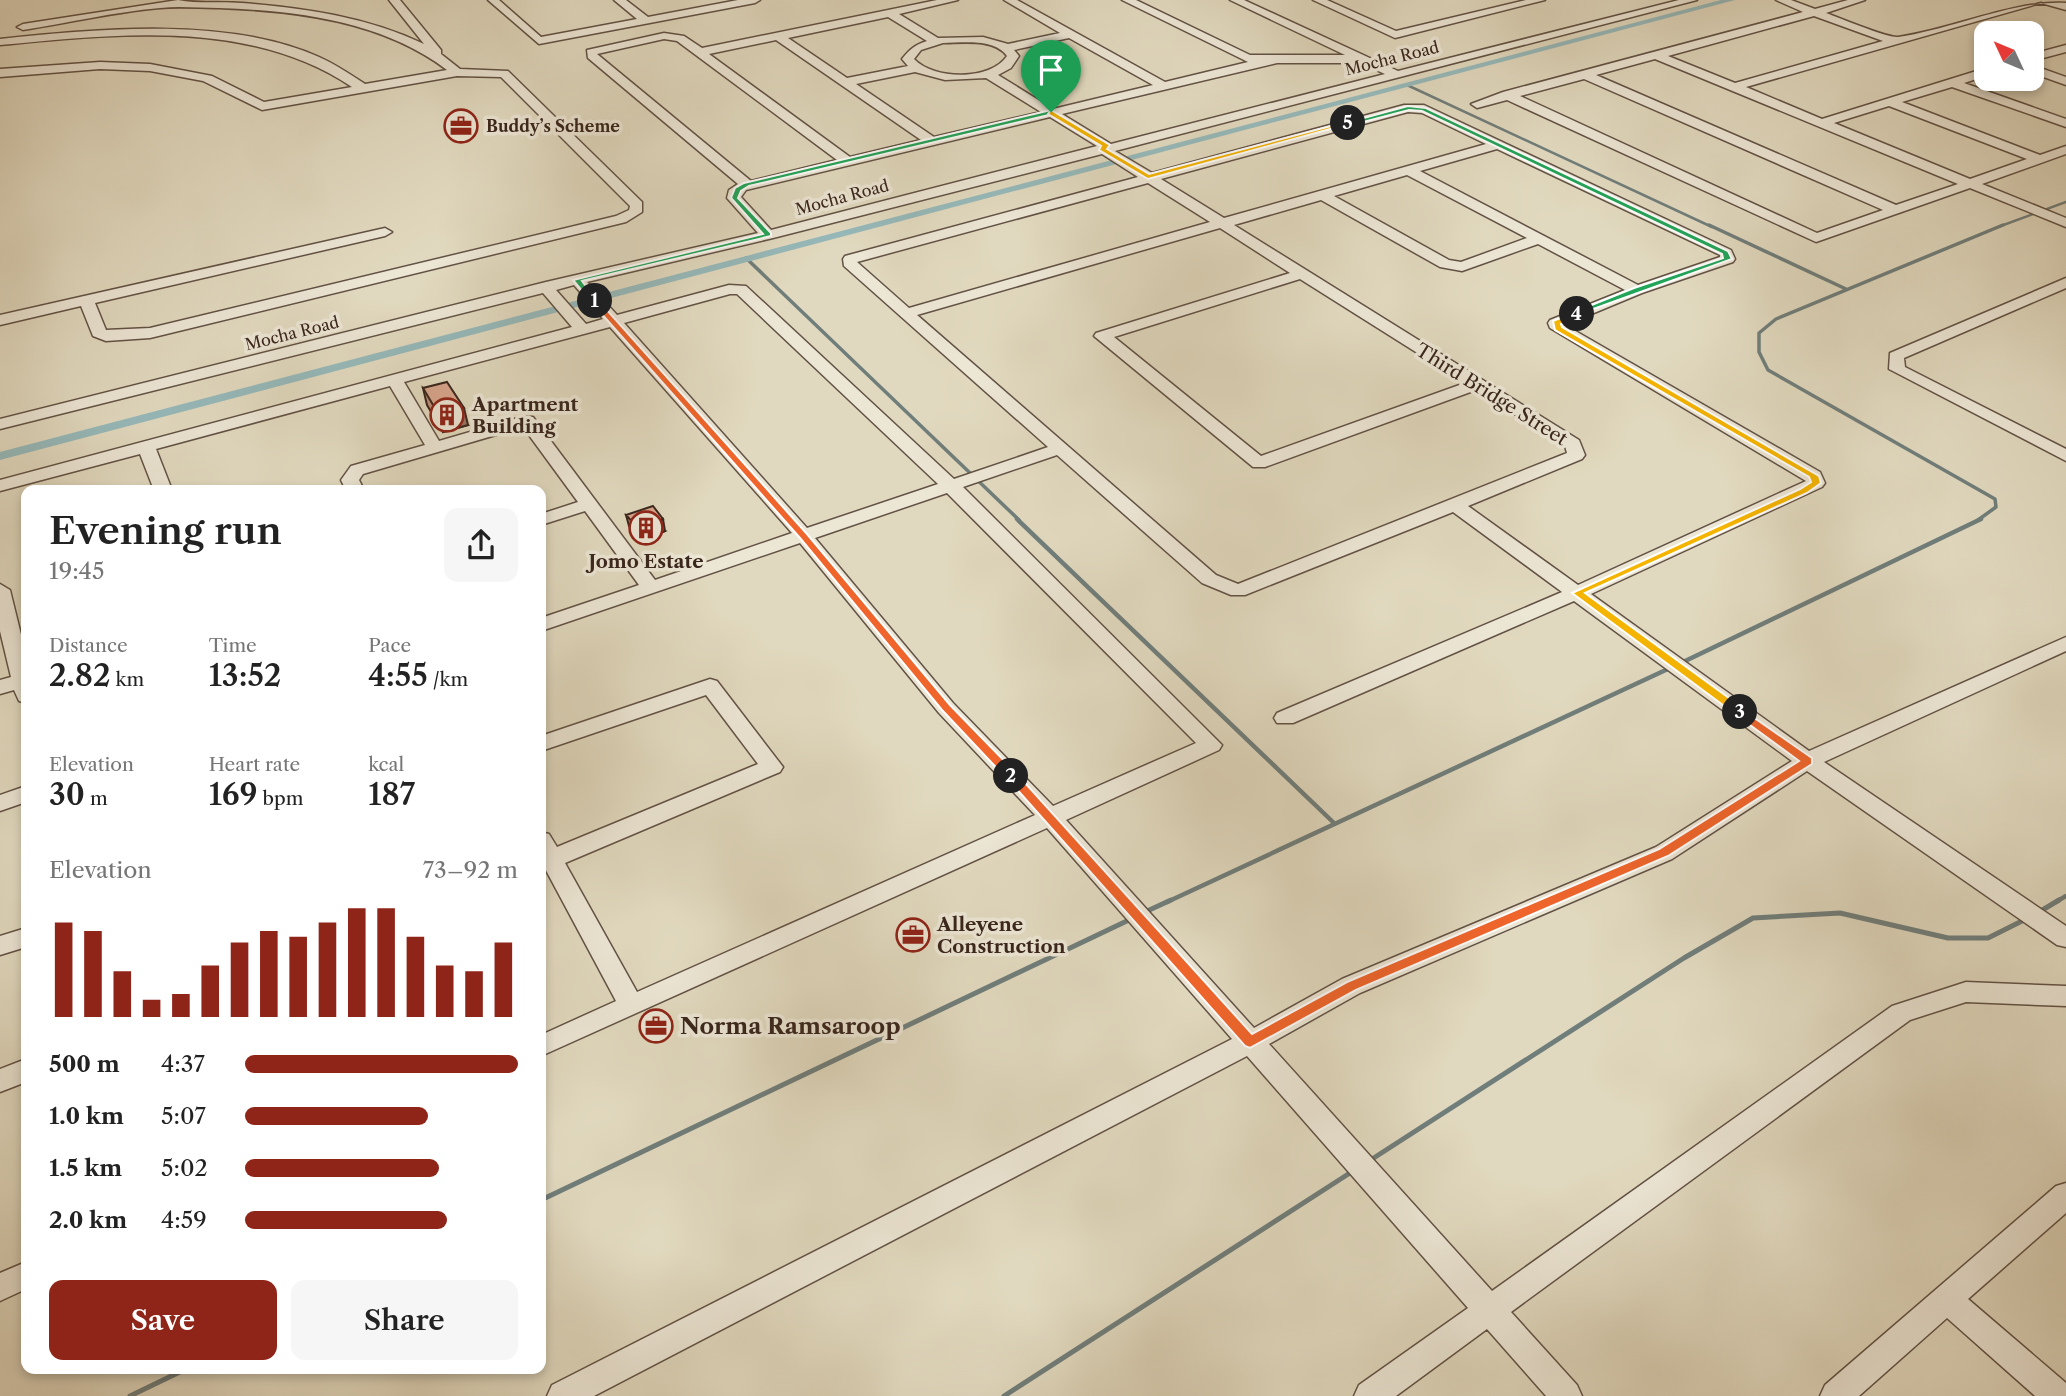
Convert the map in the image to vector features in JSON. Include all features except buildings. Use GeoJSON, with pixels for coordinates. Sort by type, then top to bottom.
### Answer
{"type":"FeatureCollection","features":[{"type":"Feature","properties":{"kind":"street"},"geometry":{"type":"LineString","coordinates":[[0,31],[185,0]]}},
{"type":"Feature","properties":{"kind":"street"},"geometry":{"type":"LineString","coordinates":[[394,0],[439,55],[457,72]]}},
{"type":"Feature","properties":{"kind":"street"},"geometry":{"type":"LineString","coordinates":[[494,0],[539,41],[746,1]]}},
{"type":"Feature","properties":{"kind":"street"},"geometry":{"type":"LineString","coordinates":[[619,0],[646,21]]}},
{"type":"Feature","properties":{"kind":"street"},"geometry":{"type":"LineString","coordinates":[[701,52],[953,0]]}},
{"type":"Feature","properties":{"kind":"street"},"geometry":{"type":"LineString","coordinates":[[1009,0],[1165,88]]}},
{"type":"Feature","properties":{"kind":"street"},"geometry":{"type":"LineString","coordinates":[[1127,0],[1242,57],[1273,60],[1360,59]]}},
{"type":"Feature","properties":{"kind":"street"},"geometry":{"type":"LineString","coordinates":[[1235,0],[1396,75]]}},
{"type":"Feature","properties":{"kind":"street"},"geometry":{"type":"LineString","coordinates":[[1321,1],[1338,0]]}},
{"type":"Feature","properties":{"kind":"street"},"geometry":{"type":"LineString","coordinates":[[1321,1],[1395,35],[1540,0]]}},
{"type":"Feature","properties":{"kind":"street"},"geometry":{"type":"LineString","coordinates":[[1654,0],[1669,6]]}},
{"type":"Feature","properties":{"kind":"street","name":"Mocha Road"},"geometry":{"type":"LineString","coordinates":[[0,424],[556,299],[768,235],[1692,0]]}},
{"type":"Feature","properties":{"kind":"street"},"geometry":{"type":"LineString","coordinates":[[1781,0],[1894,41]]}},
{"type":"Feature","properties":{"kind":"street"},"geometry":{"type":"LineString","coordinates":[[1477,104],[1860,0]]}},
{"type":"Feature","properties":{"kind":"street"},"geometry":{"type":"LineString","coordinates":[[1734,87],[2041,0],[2066,7]]}},
{"type":"Feature","properties":{"kind":"street"},"geometry":{"type":"LineString","coordinates":[[160,4],[248,6],[316,15],[391,34],[439,55]]}},
{"type":"Feature","properties":{"kind":"street"},"geometry":{"type":"LineString","coordinates":[[889,13],[935,41]]}},
{"type":"Feature","properties":{"kind":"street"},"geometry":{"type":"LineString","coordinates":[[0,42],[122,33],[218,37],[299,53],[322,62],[364,89]]}},
{"type":"Feature","properties":{"kind":"street"},"geometry":{"type":"LineString","coordinates":[[915,68],[908,59],[910,53],[935,41],[975,39],[1007,48],[1071,34]]}},
{"type":"Feature","properties":{"kind":"street"},"geometry":{"type":"LineString","coordinates":[[747,184],[590,54],[595,50],[670,36],[680,38],[846,160]]}},
{"type":"Feature","properties":{"kind":"street"},"geometry":{"type":"LineString","coordinates":[[778,36],[931,141]]}},
{"type":"Feature","properties":{"kind":"street"},"geometry":{"type":"LineString","coordinates":[[846,82],[915,68],[947,76],[988,74],[1012,62],[1013,56],[1007,48]]}},
{"type":"Feature","properties":{"kind":"street"},"geometry":{"type":"LineString","coordinates":[[2044,54],[2066,48]]}},
{"type":"Feature","properties":{"kind":"street"},"geometry":{"type":"LineString","coordinates":[[1658,55],[2066,223]]}},
{"type":"Feature","properties":{"kind":"street"},"geometry":{"type":"LineString","coordinates":[[768,235],[734,198],[737,189],[747,184],[846,160],[1165,88],[1273,60]]}},
{"type":"Feature","properties":{"kind":"street"},"geometry":{"type":"LineString","coordinates":[[0,73],[86,67],[132,67],[166,71],[198,76],[233,88],[262,107],[457,72],[504,74],[637,205],[635,212],[621,219],[150,333],[106,336],[99,333],[86,300]]}},
{"type":"Feature","properties":{"kind":"street"},"geometry":{"type":"LineString","coordinates":[[2044,73],[2066,81]]}},
{"type":"Feature","properties":{"kind":"street","name":"Third Bridge Street"},"geometry":{"type":"LineString","coordinates":[[988,74],[1573,444],[1576,455],[1465,501]]}},
{"type":"Feature","properties":{"kind":"street"},"geometry":{"type":"LineString","coordinates":[[1585,75],[1896,210]]}},
{"type":"Feature","properties":{"kind":"street"},"geometry":{"type":"LineString","coordinates":[[1822,123],[1974,76]]}},
{"type":"Feature","properties":{"kind":"street"},"geometry":{"type":"LineString","coordinates":[[1953,83],[2066,123]]}},
{"type":"Feature","properties":{"kind":"street"},"geometry":{"type":"LineString","coordinates":[[1507,96],[1816,238],[2066,150]]}},
{"type":"Feature","properties":{"kind":"street"},"geometry":{"type":"LineString","coordinates":[[1889,102],[2039,159]]}},
{"type":"Feature","properties":{"kind":"street"},"geometry":{"type":"LineString","coordinates":[[1285,718],[1577,593],[1816,483],[1814,476],[1558,328],[1556,323],[1637,290],[1728,259],[1726,253],[1424,109],[1408,108],[850,259],[849,263],[1209,579],[1238,591],[1465,501],[1577,593],[1807,761],[2066,938]]}},
{"type":"Feature","properties":{"kind":"street"},"geometry":{"type":"LineString","coordinates":[[907,313],[1498,145]]}},
{"type":"Feature","properties":{"kind":"street"},"geometry":{"type":"LineString","coordinates":[[1408,170],[1637,290]]}},
{"type":"Feature","properties":{"kind":"street"},"geometry":{"type":"LineString","coordinates":[[1323,195],[1445,264],[1462,267],[1538,239]]}},
{"type":"Feature","properties":{"kind":"street"},"geometry":{"type":"LineString","coordinates":[[0,320],[385,232]]}},
{"type":"Feature","properties":{"kind":"street"},"geometry":{"type":"LineString","coordinates":[[1301,274],[1101,336],[1259,463],[1478,384]]}},
{"type":"Feature","properties":{"kind":"street"},"geometry":{"type":"LineString","coordinates":[[2066,284],[1896,356],[1897,369],[2066,456]]}},
{"type":"Feature","properties":{"kind":"street"},"geometry":{"type":"LineString","coordinates":[[0,486],[729,289],[741,289],[957,483],[1211,745],[546,1044]]}},
{"type":"Feature","properties":{"kind":"street"},"geometry":{"type":"LineString","coordinates":[[586,291],[804,536],[946,708],[1051,818],[1566,1396]]}},
{"type":"Feature","properties":{"kind":"street"},"geometry":{"type":"LineString","coordinates":[[556,299],[582,329]]}},
{"type":"Feature","properties":{"kind":"street"},"geometry":{"type":"LineString","coordinates":[[394,379],[435,447]]}},
{"type":"Feature","properties":{"kind":"street"},"geometry":{"type":"LineString","coordinates":[[352,485],[351,475],[357,470],[527,421],[650,587]]}},
{"type":"Feature","properties":{"kind":"street"},"geometry":{"type":"LineString","coordinates":[[146,446],[161,485]]}},
{"type":"Feature","properties":{"kind":"street"},"geometry":{"type":"LineString","coordinates":[[546,623],[1061,448]]}},
{"type":"Feature","properties":{"kind":"street"},"geometry":{"type":"LineString","coordinates":[[546,518],[589,504]]}},
{"type":"Feature","properties":{"kind":"street"},"geometry":{"type":"LineString","coordinates":[[0,590],[21,672]]}},
{"type":"Feature","properties":{"kind":"street"},"geometry":{"type":"LineString","coordinates":[[563,1396],[1250,1042],[1351,986],[1664,853],[1807,761],[2066,643]]}},
{"type":"Feature","properties":{"kind":"street"},"geometry":{"type":"LineString","coordinates":[[0,687],[21,688]]}},
{"type":"Feature","properties":{"kind":"street"},"geometry":{"type":"LineString","coordinates":[[546,742],[710,687],[772,767],[546,849],[631,1005]]}},
{"type":"Feature","properties":{"kind":"street"},"geometry":{"type":"LineString","coordinates":[[0,803],[21,796]]}},
{"type":"Feature","properties":{"kind":"street"},"geometry":{"type":"LineString","coordinates":[[0,946],[21,939]]}},
{"type":"Feature","properties":{"kind":"street"},"geometry":{"type":"LineString","coordinates":[[1370,1396],[1901,1013],[1966,992],[2066,996]]}},
{"type":"Feature","properties":{"kind":"street"},"geometry":{"type":"LineString","coordinates":[[0,1081],[21,1072]]}},
{"type":"Feature","properties":{"kind":"street"},"geometry":{"type":"LineString","coordinates":[[1836,1396],[2066,1195]]}},
{"type":"Feature","properties":{"kind":"street"},"geometry":{"type":"LineString","coordinates":[[0,1287],[21,1277]]}},
{"type":"Feature","properties":{"kind":"street"},"geometry":{"type":"LineString","coordinates":[[1946,1299],[2058,1396]]}},
{"type":"Feature","properties":{"kind":"waterway"},"geometry":{"type":"LineString","coordinates":[[0,456],[1731,0]]}},
{"type":"Feature","properties":{"kind":"waterway"},"geometry":{"type":"LineString","coordinates":[[1407,85],[1712,227]]}},
{"type":"Feature","properties":{"kind":"waterway"},"geometry":{"type":"LineString","coordinates":[[2000,226],[2066,202]]}},
{"type":"Feature","properties":{"kind":"waterway"},"geometry":{"type":"LineString","coordinates":[[1709,225],[1846,289]]}},
{"type":"Feature","properties":{"kind":"waterway"},"geometry":{"type":"LineString","coordinates":[[1978,520],[1996,507],[1995,499],[1768,370],[1759,352],[1759,333],[1776,319],[2000,226]]}},
{"type":"Feature","properties":{"kind":"waterway"},"geometry":{"type":"LineString","coordinates":[[746,258],[1019,520]]}},
{"type":"Feature","properties":{"kind":"waterway"},"geometry":{"type":"LineString","coordinates":[[1017,519],[1334,823]]}},
{"type":"Feature","properties":{"kind":"waterway"},"geometry":{"type":"LineString","coordinates":[[1681,663],[1981,519]]}},
{"type":"Feature","properties":{"kind":"waterway"},"geometry":{"type":"LineString","coordinates":[[1167,902],[1670,668]]}},
{"type":"Feature","properties":{"kind":"waterway"},"geometry":{"type":"LineString","coordinates":[[2056,902],[2066,896]]}},
{"type":"Feature","properties":{"kind":"waterway"},"geometry":{"type":"LineString","coordinates":[[1145,912],[1171,900]]}},
{"type":"Feature","properties":{"kind":"waterway"},"geometry":{"type":"LineString","coordinates":[[2039,912],[2059,900]]}},
{"type":"Feature","properties":{"kind":"waterway"},"geometry":{"type":"LineString","coordinates":[[1369,1161],[1684,958],[1753,918],[1840,913],[1948,938],[1988,938],[2028,918]]}},
{"type":"Feature","properties":{"kind":"waterway"},"geometry":{"type":"LineString","coordinates":[[546,1198],[1131,919]]}},
{"type":"Feature","properties":{"kind":"waterway"},"geometry":{"type":"LineString","coordinates":[[1004,1396],[1353,1171]]}},
{"type":"Feature","properties":{"kind":"waterway"},"geometry":{"type":"LineString","coordinates":[[130,1396],[176,1374]]}},
{"type":"Feature","properties":{"kind":"place","name":"Buddy’s Scheme"},"geometry":{"type":"Point","coordinates":[461,126]}},
{"type":"Feature","properties":{"kind":"place","name":"Apartment Building"},"geometry":{"type":"Point","coordinates":[447,415]}},
{"type":"Feature","properties":{"kind":"place","name":"Jomo Estate"},"geometry":{"type":"Point","coordinates":[646,528]}},
{"type":"Feature","properties":{"kind":"place","name":"Alleyene Construction"},"geometry":{"type":"Point","coordinates":[913,935]}},
{"type":"Feature","properties":{"kind":"place","name":"Norma Ramsaroop"},"geometry":{"type":"Point","coordinates":[656,1026]}},
{"type":"Feature","properties":{"kind":"route"},"geometry":{"type":"LineString","coordinates":[[1408,108],[1424,109],[1726,253],[1728,259],[1637,290],[1556,323],[1558,328],[1814,476],[1816,483],[1577,593],[1807,761],[1664,853],[1351,986],[1250,1042],[1051,818],[946,708],[804,536],[577,280],[768,235],[734,198],[737,189],[747,184],[1051,112],[1148,177],[1408,108]]}}]}
